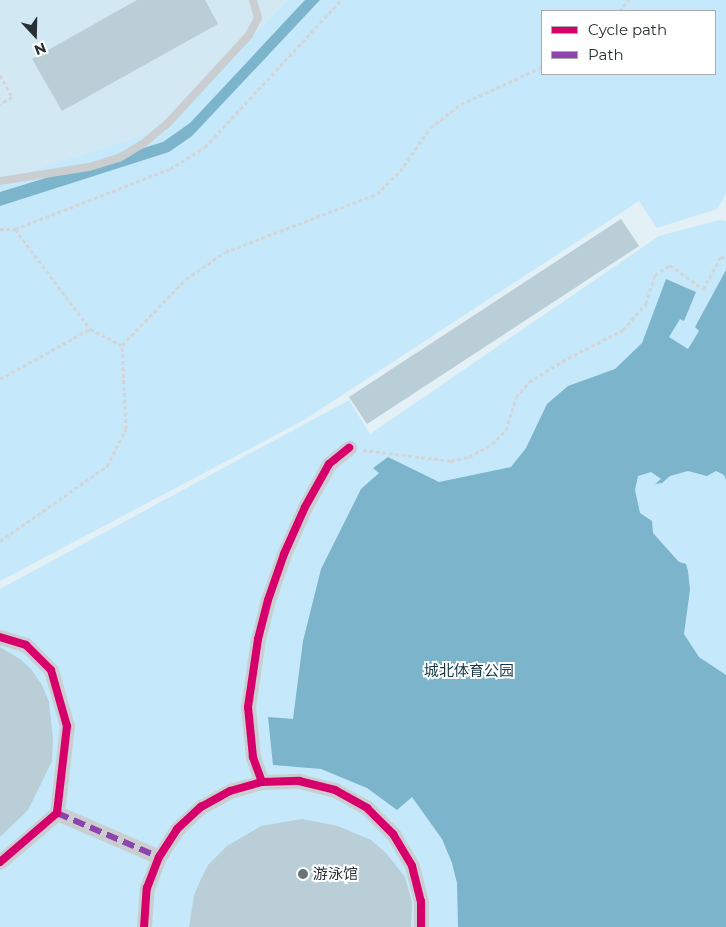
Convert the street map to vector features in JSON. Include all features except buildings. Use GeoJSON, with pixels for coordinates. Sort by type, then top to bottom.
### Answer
{"type":"FeatureCollection","features":[{"type":"Feature","properties":{"kind":"street"},"geometry":{"type":"LineString","coordinates":[[262,782],[253,757],[248,707],[258,639],[264,615],[284,554],[305,507],[329,464],[349,448]]}},
{"type":"Feature","properties":{"kind":"street"},"geometry":{"type":"LineString","coordinates":[[0,637],[26,645],[51,670],[66,726],[57,813],[0,862]]}},
{"type":"Feature","properties":{"kind":"street"},"geometry":{"type":"LineString","coordinates":[[144,927],[147,888],[159,857],[177,830],[202,807],[230,791],[262,782],[299,781],[335,790],[367,808],[393,834],[412,866],[421,901],[421,927]]}},
{"type":"Feature","properties":{"kind":"street"},"geometry":{"type":"LineString","coordinates":[[57,813],[159,857]]}},
{"type":"Feature","properties":{"kind":"lane"},"geometry":{"type":"LineString","coordinates":[[0,181],[89,167],[119,158],[144,142],[167,124],[249,35],[258,18],[253,0]]}},
{"type":"Feature","properties":{"kind":"path"},"geometry":{"type":"LineString","coordinates":[[0,229],[15,229],[170,169],[205,148],[341,0]]}},
{"type":"Feature","properties":{"kind":"path"},"geometry":{"type":"LineString","coordinates":[[621,10],[629,0]]}},
{"type":"Feature","properties":{"kind":"path"},"geometry":{"type":"LineString","coordinates":[[0,541],[107,466],[126,429],[122,345],[186,279],[224,252],[376,194],[400,171],[430,128],[461,104],[541,67]]}},
{"type":"Feature","properties":{"kind":"path"},"geometry":{"type":"LineString","coordinates":[[0,75],[12,96],[0,104]]}},
{"type":"Feature","properties":{"kind":"path"},"geometry":{"type":"LineString","coordinates":[[15,229],[90,329],[122,345]]}},
{"type":"Feature","properties":{"kind":"path"},"geometry":{"type":"LineString","coordinates":[[349,448],[451,461],[469,457],[492,444],[506,430],[516,398],[529,382],[568,358],[623,330],[646,304],[655,275],[670,264],[703,289],[721,256],[726,259]]}},
{"type":"Feature","properties":{"kind":"path"},"geometry":{"type":"LineString","coordinates":[[0,379],[90,329]]}},
{"type":"Feature","properties":{"kind":"shaded area"},"geometry":{"type":"Polygon","coordinates":[[[0,0],[288,0],[161,131],[0,181],[0,0]]]}},
{"type":"Feature","properties":{"kind":"shaded area"},"geometry":{"type":"Polygon","coordinates":[[[305,0],[320,0],[192,136],[169,152],[0,206],[0,192],[163,142],[190,123],[305,0]]]}},
{"type":"Feature","properties":{"kind":"shaded area"},"geometry":{"type":"Polygon","coordinates":[[[726,270],[726,480],[724,475],[716,471],[707,476],[688,471],[670,476],[662,483],[655,484],[661,479],[651,472],[638,476],[635,490],[640,513],[652,521],[653,533],[679,562],[686,564],[690,590],[684,634],[699,657],[726,675],[726,927],[458,927],[457,883],[452,863],[442,839],[412,797],[397,810],[367,788],[321,769],[273,765],[268,717],[293,719],[303,641],[321,569],[361,489],[379,473],[373,468],[388,457],[439,482],[511,467],[526,448],[547,404],[568,386],[615,369],[642,343],[666,279],[696,292],[684,321],[680,319],[669,337],[688,349],[699,331],[695,327],[726,270]]]}},
{"type":"Feature","properties":{"kind":"green space"},"geometry":{"type":"Polygon","coordinates":[[[288,0],[726,0],[726,194],[717,209],[657,228],[639,201],[304,420],[0,581],[0,181],[161,130],[288,0]]]}},
{"type":"Feature","properties":{"kind":"green space","name":"城北体育公园"},"geometry":{"type":"Polygon","coordinates":[[[719,220],[726,221],[726,927],[0,927],[0,589],[349,400],[370,434],[659,236],[719,220]]]}},
{"type":"Feature","properties":{"kind":"marked path"},"geometry":{"type":"LineString","coordinates":[[57,813],[159,857]]}},
{"type":"Feature","properties":{"kind":"cycle path"},"geometry":{"type":"LineString","coordinates":[[262,782],[253,757],[248,707],[258,639],[268,600],[284,554],[305,507],[329,464],[349,448]]}},
{"type":"Feature","properties":{"kind":"cycle path"},"geometry":{"type":"LineString","coordinates":[[0,637],[26,645],[51,670],[67,726],[57,813],[0,862]]}},
{"type":"Feature","properties":{"kind":"cycle path"},"geometry":{"type":"LineString","coordinates":[[144,927],[147,888],[159,857],[177,829],[201,807],[230,791],[262,782],[299,781],[335,790],[367,808],[393,834],[412,866],[421,901],[421,927]]}},
{"type":"Feature","properties":{"kind":"place","name":"游泳馆"},"geometry":{"type":"Point","coordinates":[303,874]}}]}
